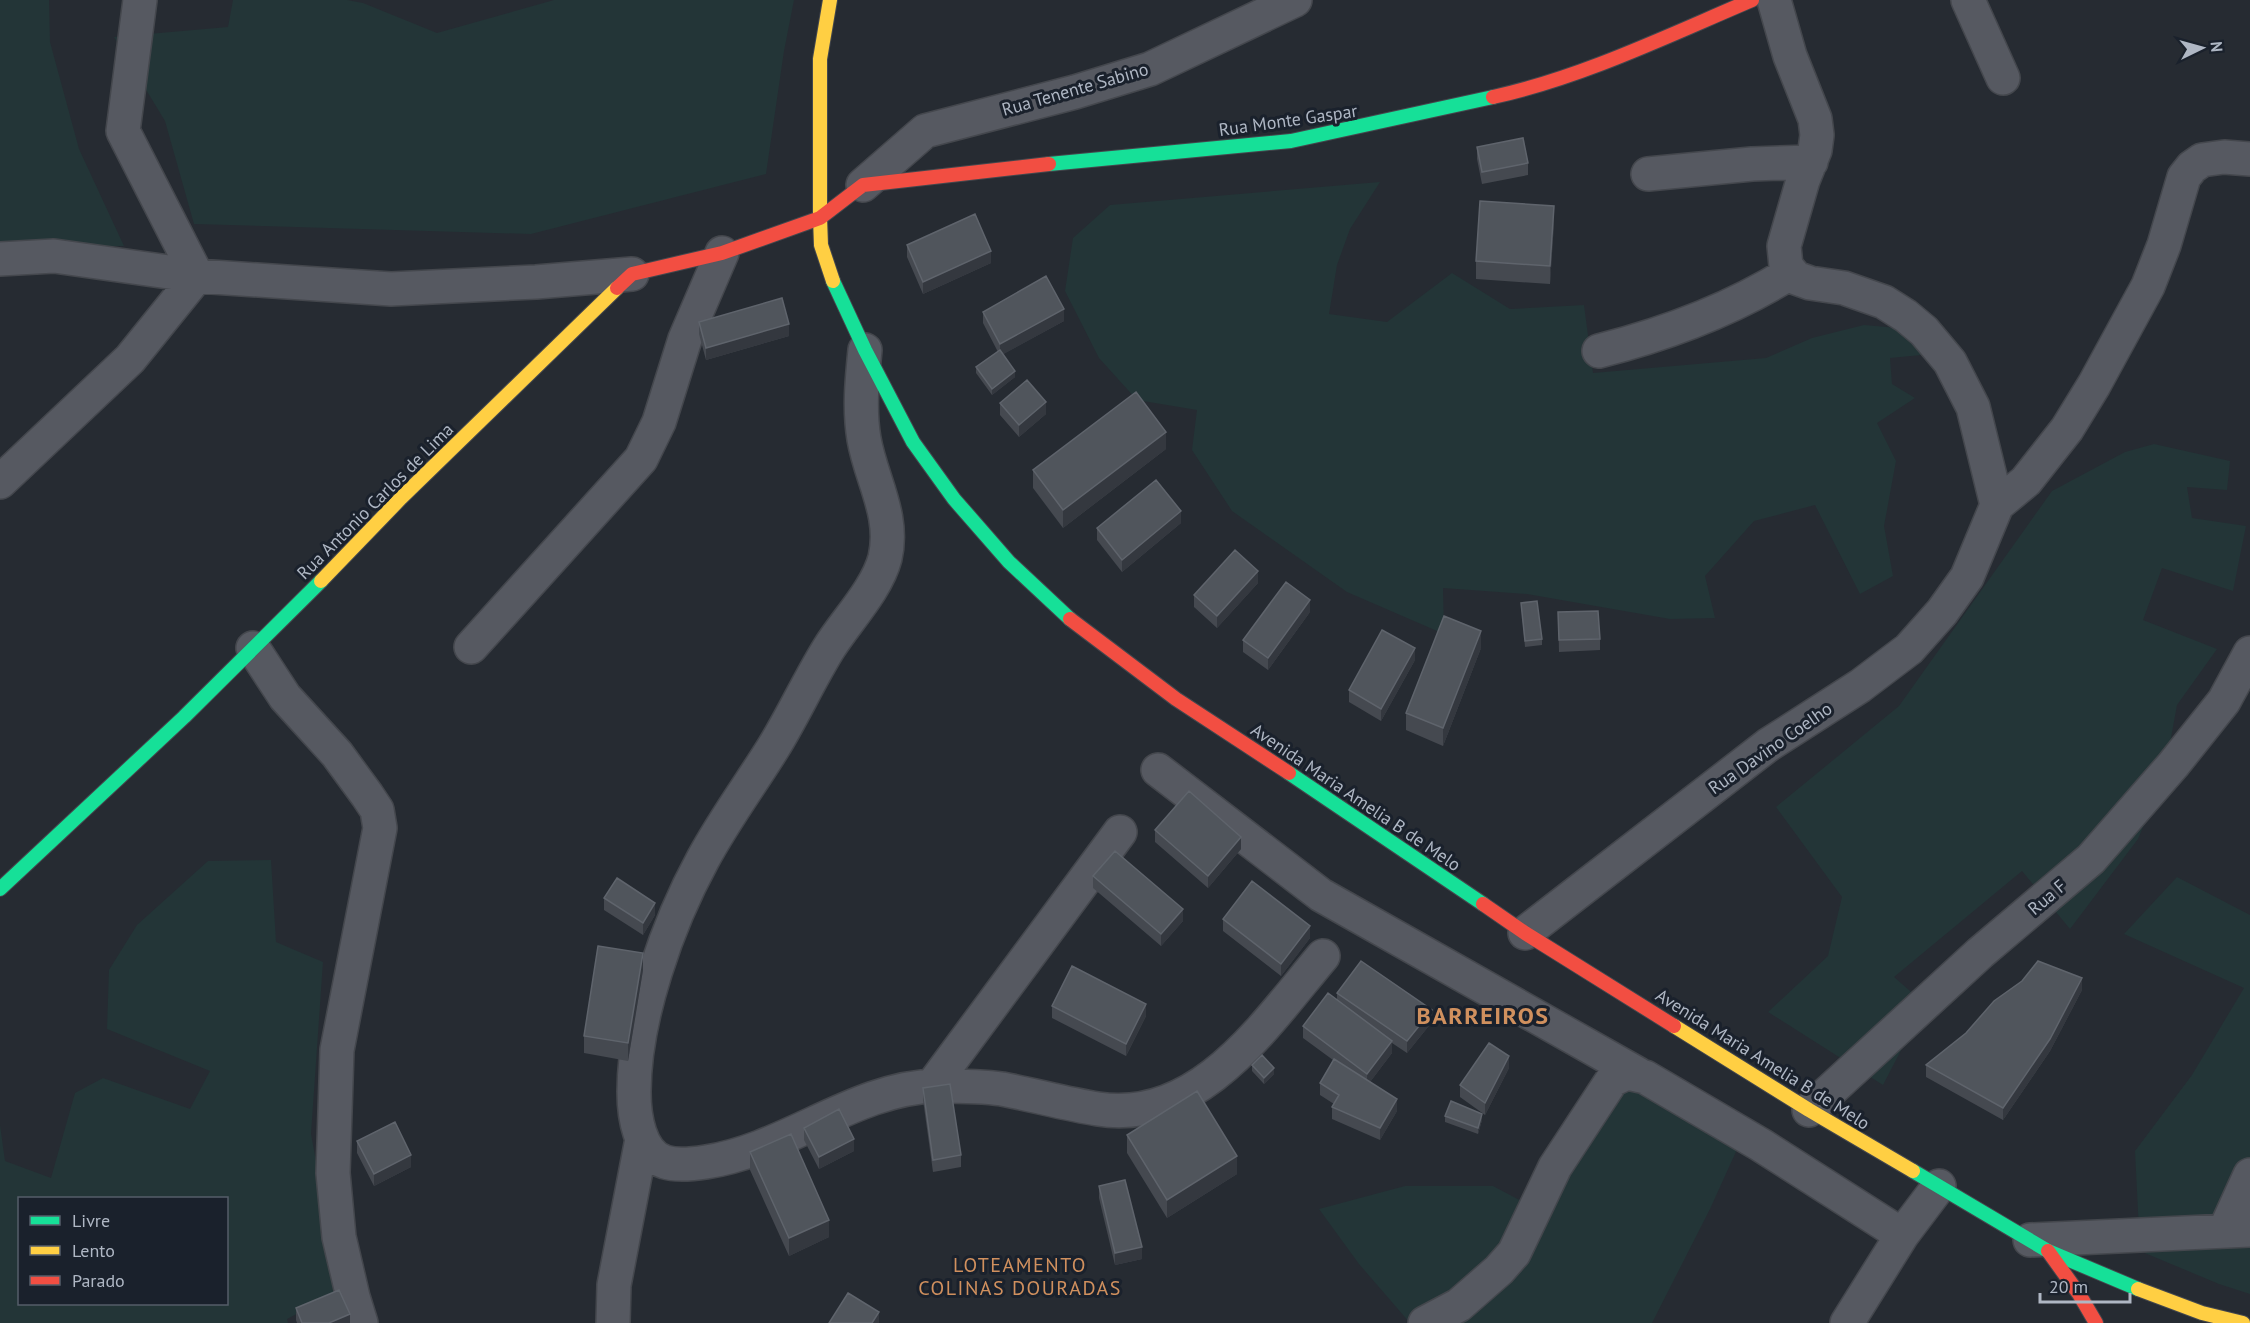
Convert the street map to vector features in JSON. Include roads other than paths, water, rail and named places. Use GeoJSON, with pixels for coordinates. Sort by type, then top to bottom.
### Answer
{"type":"FeatureCollection","features":[{"type":"Feature","properties":{"kind":"street"},"geometry":{"type":"LineString","coordinates":[[140,0],[123,131],[197,276]]}},
{"type":"Feature","properties":{"kind":"street","name":"Avenida Maria Amelia B de Melo"},"geometry":{"type":"LineString","coordinates":[[830,0],[820,59],[821,245],[830,274],[865,350],[913,442],[954,499],[1009,562],[1068,618],[1176,699],[1399,846],[1525,933],[1809,1110],[2039,1245],[2155,1296],[2202,1313],[2243,1323]]}},
{"type":"Feature","properties":{"kind":"street","name":"Rua Tenente Sabino"},"geometry":{"type":"LineString","coordinates":[[863,184],[925,130],[1075,92],[1150,69],[1294,0]]}},
{"type":"Feature","properties":{"kind":"street","name":"Rua Monte Gaspar"},"geometry":{"type":"LineString","coordinates":[[863,184],[1118,156],[1291,141],[1363,128],[1517,92],[1590,68],[1752,0]]}},
{"type":"Feature","properties":{"kind":"street"},"geometry":{"type":"LineString","coordinates":[[1774,0],[1790,56],[1815,119],[1817,135],[1815,150],[1803,180],[1784,246],[1784,257],[1790,273],[1810,283],[1844,288],[1884,302],[1924,331],[1950,362],[1973,407],[1997,505],[2026,481],[2067,429],[2094,386],[2148,285],[2164,245],[2184,177],[2192,166],[2202,160],[2224,157],[2250,159]]}},
{"type":"Feature","properties":{"kind":"street"},"geometry":{"type":"LineString","coordinates":[[1968,0],[2003,78]]}},
{"type":"Feature","properties":{"kind":"street"},"geometry":{"type":"LineString","coordinates":[[1648,174],[1752,164],[1811,162]]}},
{"type":"Feature","properties":{"kind":"street"},"geometry":{"type":"LineString","coordinates":[[0,260],[54,256],[197,276],[390,289],[536,282],[632,274],[722,254],[820,218],[863,184]]}},
{"type":"Feature","properties":{"kind":"street"},"geometry":{"type":"LineString","coordinates":[[471,648],[641,459],[659,422],[685,339],[722,254]]}},
{"type":"Feature","properties":{"kind":"street"},"geometry":{"type":"LineString","coordinates":[[1599,351],[1667,332],[1756,294],[1790,273]]}},
{"type":"Feature","properties":{"kind":"street","name":"Rua Antonio Carlos de Lima"},"geometry":{"type":"LineString","coordinates":[[0,889],[184,717],[401,498],[632,274]]}},
{"type":"Feature","properties":{"kind":"street"},"geometry":{"type":"LineString","coordinates":[[0,482],[130,359],[197,276]]}},
{"type":"Feature","properties":{"kind":"street"},"geometry":{"type":"LineString","coordinates":[[865,350],[861,402],[864,440],[886,513],[887,542],[884,563],[873,584],[828,649],[773,748],[743,792],[702,861],[671,928],[642,1025],[634,1070],[634,1109],[642,1139],[652,1153],[667,1163],[697,1163],[724,1159],[757,1150],[868,1101],[898,1091],[932,1086],[1000,1089],[1101,1110],[1123,1111],[1173,1101],[1201,1085],[1230,1063],[1323,956]]}},
{"type":"Feature","properties":{"kind":"street","name":"Rua Davino Coelho"},"geometry":{"type":"LineString","coordinates":[[1525,933],[1768,745],[1860,686],[1909,649],[1967,577],[1997,505]]}},
{"type":"Feature","properties":{"kind":"street"},"geometry":{"type":"LineString","coordinates":[[253,648],[285,697],[337,754],[368,795],[377,810],[380,828],[337,1050],[333,1173],[339,1237],[352,1297],[361,1323]]}},
{"type":"Feature","properties":{"kind":"street","name":"Rua F"},"geometry":{"type":"LineString","coordinates":[[1809,1110],[1980,953],[2057,890],[2091,858],[2173,765],[2224,701],[2250,653]]}},
{"type":"Feature","properties":{"kind":"street"},"geometry":{"type":"LineString","coordinates":[[1158,771],[1321,895],[1761,1145],[1902,1235]]}},
{"type":"Feature","properties":{"kind":"street"},"geometry":{"type":"LineString","coordinates":[[932,1086],[1120,832]]}},
{"type":"Feature","properties":{"kind":"street"},"geometry":{"type":"LineString","coordinates":[[1425,1323],[1460,1305],[1514,1253],[1555,1167],[1599,1098],[1612,1080],[1619,1075],[1638,1074]]}},
{"type":"Feature","properties":{"kind":"street"},"geometry":{"type":"LineString","coordinates":[[613,1323],[614,1285],[642,1139]]}},
{"type":"Feature","properties":{"kind":"street"},"geometry":{"type":"LineString","coordinates":[[2039,1245],[2237,1230],[2250,1175]]}},
{"type":"Feature","properties":{"kind":"street"},"geometry":{"type":"LineString","coordinates":[[1847,1323],[1902,1235],[1939,1186]]}},
{"type":"Feature","properties":{"kind":"street"},"geometry":{"type":"LineString","coordinates":[[2039,1245],[2079,1294],[2096,1323]]}},
{"type":"Feature","properties":{"kind":"district","name":"BARREIROS"},"geometry":{"type":"Point","coordinates":[1483,1015]}},
{"type":"Feature","properties":{"kind":"district","name":"LOTEAMENTO COLINAS DOURADAS"},"geometry":{"type":"Point","coordinates":[1020,1276]}}]}
